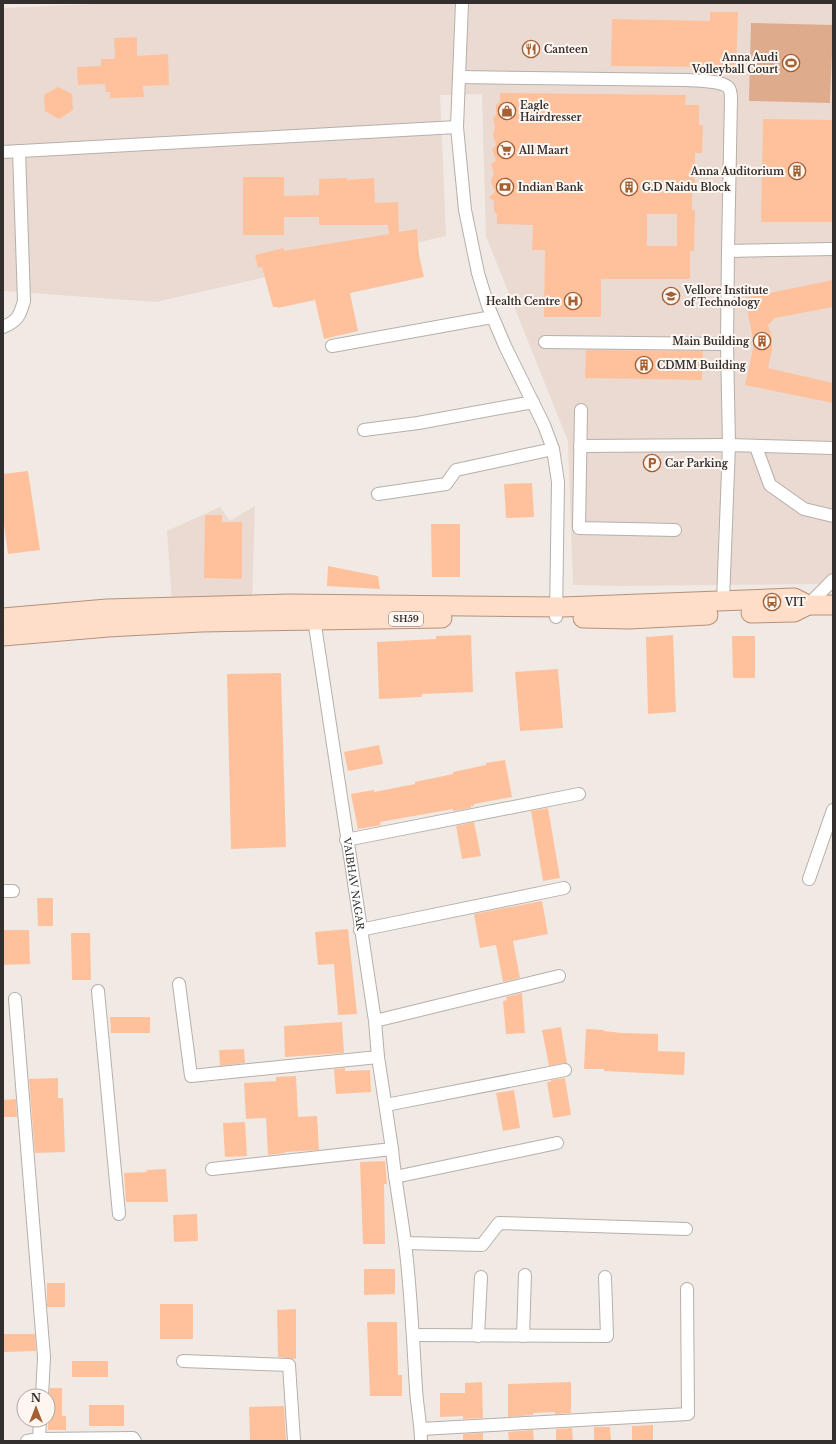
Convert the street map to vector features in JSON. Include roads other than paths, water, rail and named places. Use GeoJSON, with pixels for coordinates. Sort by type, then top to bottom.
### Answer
{"type":"FeatureCollection","features":[{"type":"Feature","properties":{"kind":"main road"},"geometry":{"type":"LineString","coordinates":[[3,618],[107,609],[290,604],[556,612],[794,598],[808,605]]}},
{"type":"Feature","properties":{"kind":"main road","name":"SH59"},"geometry":{"type":"LineString","coordinates":[[3,636],[162,624],[556,612],[629,619],[794,612],[808,605],[833,605]]}},
{"type":"Feature","properties":{"kind":"street"},"geometry":{"type":"LineString","coordinates":[[462,3],[457,127],[465,210],[478,273],[492,317],[533,402],[553,449],[558,482],[556,612]]}},
{"type":"Feature","properties":{"kind":"street"},"geometry":{"type":"LineString","coordinates":[[459,77],[687,80],[714,82],[727,87],[730,91],[727,344],[729,445],[723,601]]}},
{"type":"Feature","properties":{"kind":"street"},"geometry":{"type":"LineString","coordinates":[[3,152],[457,127]]}},
{"type":"Feature","properties":{"kind":"street"},"geometry":{"type":"LineString","coordinates":[[3,327],[12,323],[20,314],[24,301],[19,151]]}},
{"type":"Feature","properties":{"kind":"street"},"geometry":{"type":"LineString","coordinates":[[728,251],[833,250]]}},
{"type":"Feature","properties":{"kind":"street"},"geometry":{"type":"LineString","coordinates":[[332,346],[492,317]]}},
{"type":"Feature","properties":{"kind":"street"},"geometry":{"type":"LineString","coordinates":[[545,342],[727,344]]}},
{"type":"Feature","properties":{"kind":"street"},"geometry":{"type":"LineString","coordinates":[[364,430],[432,420],[533,402]]}},
{"type":"Feature","properties":{"kind":"street"},"geometry":{"type":"LineString","coordinates":[[580,410],[579,528],[675,530]]}},
{"type":"Feature","properties":{"kind":"street"},"geometry":{"type":"LineString","coordinates":[[580,446],[729,445],[756,447],[833,448]]}},
{"type":"Feature","properties":{"kind":"street"},"geometry":{"type":"LineString","coordinates":[[756,447],[770,485],[804,508],[833,516]]}},
{"type":"Feature","properties":{"kind":"street"},"geometry":{"type":"LineString","coordinates":[[378,494],[446,484],[456,470],[553,449]]}},
{"type":"Feature","properties":{"kind":"street"},"geometry":{"type":"LineString","coordinates":[[808,605],[833,580]]}},
{"type":"Feature","properties":{"kind":"street","name":"VAIBHAV NAGAR"},"geometry":{"type":"LineString","coordinates":[[314,619],[346,840],[375,1021],[378,1056],[405,1243],[421,1435]]}},
{"type":"Feature","properties":{"kind":"street"},"geometry":{"type":"LineString","coordinates":[[346,840],[579,794]]}},
{"type":"Feature","properties":{"kind":"street"},"geometry":{"type":"LineString","coordinates":[[809,878],[833,810]]}},
{"type":"Feature","properties":{"kind":"street"},"geometry":{"type":"LineString","coordinates":[[360,930],[564,888]]}},
{"type":"Feature","properties":{"kind":"street"},"geometry":{"type":"LineString","coordinates":[[375,1021],[559,976]]}},
{"type":"Feature","properties":{"kind":"street"},"geometry":{"type":"LineString","coordinates":[[179,984],[191,1076],[378,1056]]}},
{"type":"Feature","properties":{"kind":"street"},"geometry":{"type":"LineString","coordinates":[[98,991],[119,1214]]}},
{"type":"Feature","properties":{"kind":"street"},"geometry":{"type":"LineString","coordinates":[[15,999],[44,1357],[42,1388]]}},
{"type":"Feature","properties":{"kind":"street"},"geometry":{"type":"LineString","coordinates":[[386,1105],[565,1070]]}},
{"type":"Feature","properties":{"kind":"street"},"geometry":{"type":"LineString","coordinates":[[395,1177],[557,1143]]}},
{"type":"Feature","properties":{"kind":"street"},"geometry":{"type":"LineString","coordinates":[[212,1169],[392,1149]]}},
{"type":"Feature","properties":{"kind":"street"},"geometry":{"type":"LineString","coordinates":[[405,1243],[482,1245],[499,1223],[686,1229]]}},
{"type":"Feature","properties":{"kind":"street"},"geometry":{"type":"LineString","coordinates":[[523,1336],[525,1275]]}},
{"type":"Feature","properties":{"kind":"street"},"geometry":{"type":"LineString","coordinates":[[413,1335],[607,1336],[605,1277]]}},
{"type":"Feature","properties":{"kind":"street"},"geometry":{"type":"LineString","coordinates":[[478,1336],[480,1278]]}},
{"type":"Feature","properties":{"kind":"street"},"geometry":{"type":"LineString","coordinates":[[421,1435],[688,1414],[687,1289]]}},
{"type":"Feature","properties":{"kind":"street"},"geometry":{"type":"LineString","coordinates":[[183,1361],[289,1366],[294,1441]]}},
{"type":"Feature","properties":{"kind":"street"},"geometry":{"type":"LineString","coordinates":[[39,1439],[40,1428]]}},
{"type":"Feature","properties":{"kind":"street"},"geometry":{"type":"LineString","coordinates":[[27,1441],[39,1439],[133,1438],[135,1441]]}},
{"type":"Feature","properties":{"kind":"place","name":"Canteen"},"geometry":{"type":"Point","coordinates":[531,49]}},
{"type":"Feature","properties":{"kind":"place","name":"Anna Audi Volleyball Court"},"geometry":{"type":"Point","coordinates":[791,63]}},
{"type":"Feature","properties":{"kind":"place","name":"Eagle Hairdresser"},"geometry":{"type":"Point","coordinates":[507,111]}},
{"type":"Feature","properties":{"kind":"place","name":"All Maart"},"geometry":{"type":"Point","coordinates":[506,150]}},
{"type":"Feature","properties":{"kind":"place","name":"Anna Auditorium"},"geometry":{"type":"Point","coordinates":[797,171]}},
{"type":"Feature","properties":{"kind":"place","name":"Indian Bank"},"geometry":{"type":"Point","coordinates":[505,187]}},
{"type":"Feature","properties":{"kind":"place","name":"G.D Naidu Block"},"geometry":{"type":"Point","coordinates":[629,187]}},
{"type":"Feature","properties":{"kind":"place","name":"Vellore Institute of Technology"},"geometry":{"type":"Point","coordinates":[671,296]}},
{"type":"Feature","properties":{"kind":"place","name":"Health Centre"},"geometry":{"type":"Point","coordinates":[573,301]}},
{"type":"Feature","properties":{"kind":"place","name":"Main Building"},"geometry":{"type":"Point","coordinates":[762,341]}},
{"type":"Feature","properties":{"kind":"place","name":"CDMM Building"},"geometry":{"type":"Point","coordinates":[644,365]}},
{"type":"Feature","properties":{"kind":"place","name":"Car Parking"},"geometry":{"type":"Point","coordinates":[652,463]}},
{"type":"Feature","properties":{"kind":"place","name":"VIT"},"geometry":{"type":"Point","coordinates":[772,602]}}]}
